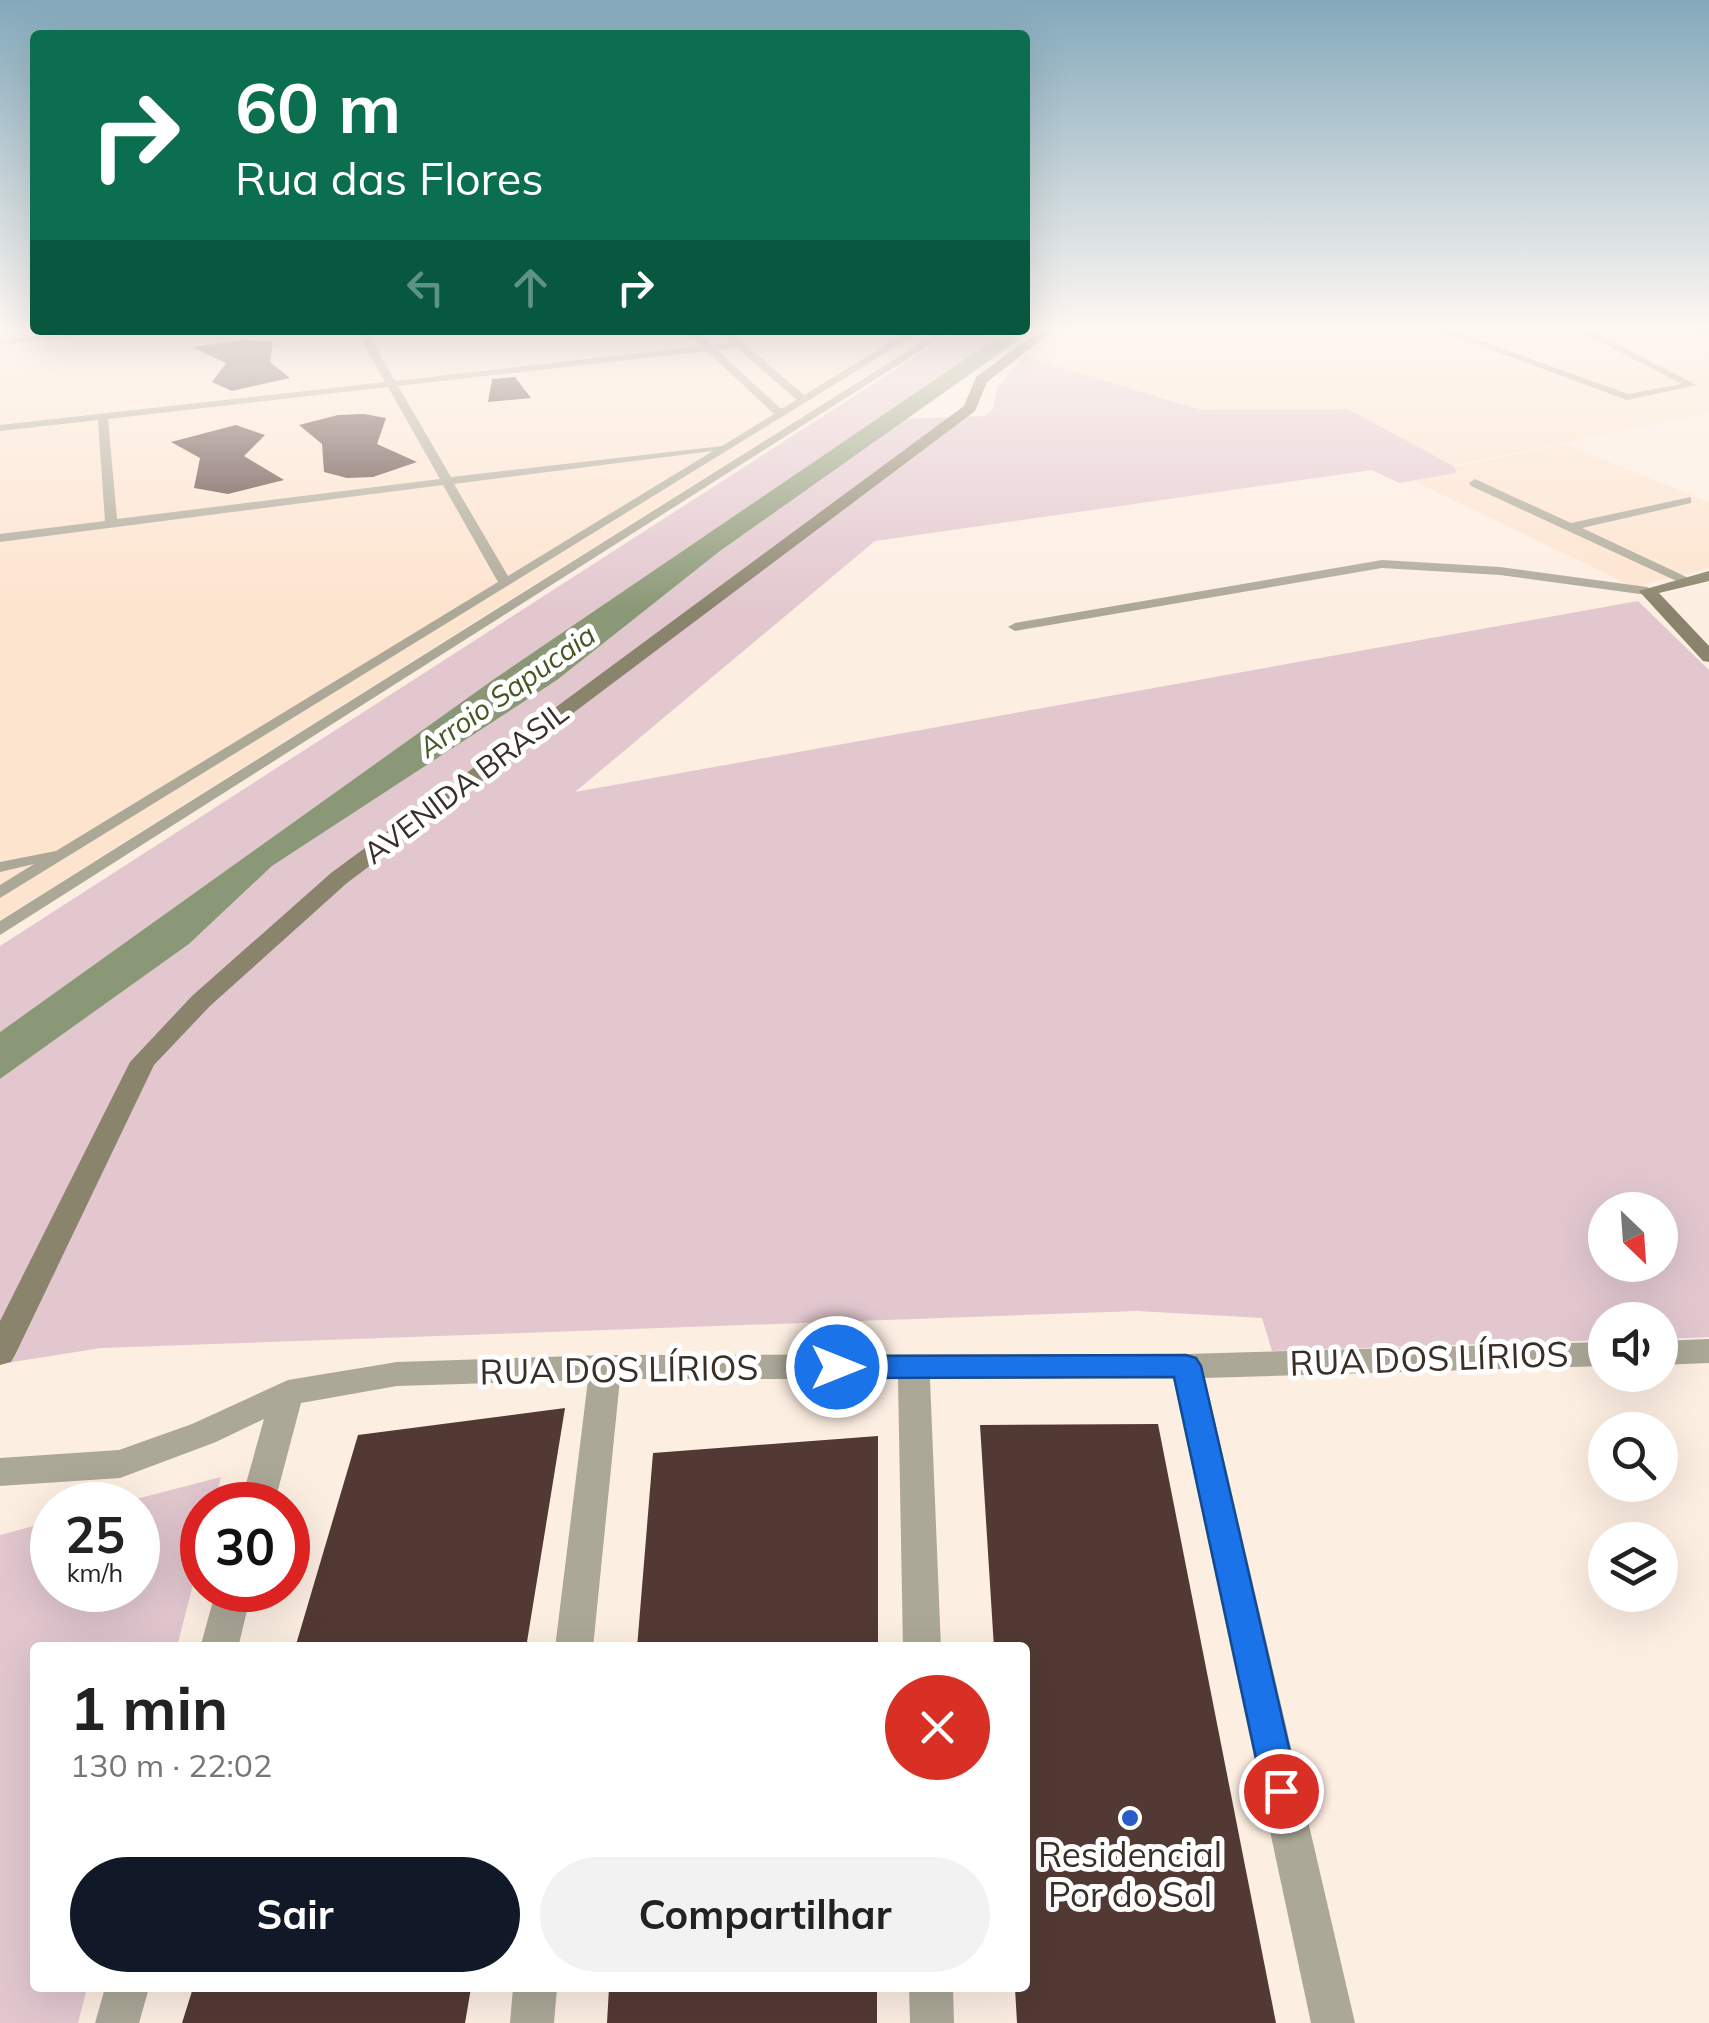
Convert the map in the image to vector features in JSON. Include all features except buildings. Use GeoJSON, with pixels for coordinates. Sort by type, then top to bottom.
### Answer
{"type":"FeatureCollection","features":[{"type":"Feature","properties":{"kind":"main road","name":"AVENIDA BRASIL"},"geometry":{"type":"LineString","coordinates":[[0,1352],[143,1062],[201,1000],[339,878],[953,420]]}},
{"type":"Feature","properties":{"kind":"main road"},"geometry":{"type":"LineString","coordinates":[[1709,576],[1648,591],[1709,657]]}},
{"type":"Feature","properties":{"kind":"street"},"geometry":{"type":"LineString","coordinates":[[1678,1352],[1709,1351]]}},
{"type":"Feature","properties":{"kind":"street","name":"RUA DOS LÍRIOS"},"geometry":{"type":"LineString","coordinates":[[3,1475],[120,1464],[204,1433],[288,1392],[397,1374],[605,1367],[1186,1366],[1588,1354]]}},
{"type":"Feature","properties":{"kind":"street"},"geometry":{"type":"LineString","coordinates":[[1186,1366],[1333,2023]]}},
{"type":"Feature","properties":{"kind":"street"},"geometry":{"type":"LineString","coordinates":[[575,1642],[605,1367]]}},
{"type":"Feature","properties":{"kind":"street"},"geometry":{"type":"LineString","coordinates":[[914,1367],[922,1642]]}},
{"type":"Feature","properties":{"kind":"street"},"geometry":{"type":"LineString","coordinates":[[264,1482],[288,1392]]}},
{"type":"Feature","properties":{"kind":"street"},"geometry":{"type":"LineString","coordinates":[[221,1642],[228,1612]]}},
{"type":"Feature","properties":{"kind":"street"},"geometry":{"type":"LineString","coordinates":[[117,2023],[126,1992]]}},
{"type":"Feature","properties":{"kind":"street"},"geometry":{"type":"LineString","coordinates":[[532,2023],[536,1992]]}},
{"type":"Feature","properties":{"kind":"street"},"geometry":{"type":"LineString","coordinates":[[932,1992],[932,2023]]}},
{"type":"Feature","properties":{"kind":"lane"},"geometry":{"type":"LineString","coordinates":[[0,428],[78,420]]}},
{"type":"Feature","properties":{"kind":"lane"},"geometry":{"type":"LineString","coordinates":[[103,420],[111,524]]}},
{"type":"Feature","properties":{"kind":"lane"},"geometry":{"type":"LineString","coordinates":[[412,420],[505,583]]}},
{"type":"Feature","properties":{"kind":"lane"},"geometry":{"type":"LineString","coordinates":[[0,894],[768,420]]}},
{"type":"Feature","properties":{"kind":"lane"},"geometry":{"type":"LineString","coordinates":[[0,930],[805,420]]}},
{"type":"Feature","properties":{"kind":"lane"},"geometry":{"type":"LineString","coordinates":[[0,538],[727,446]]}},
{"type":"Feature","properties":{"kind":"lane"},"geometry":{"type":"LineString","coordinates":[[1475,484],[1688,581]]}},
{"type":"Feature","properties":{"kind":"lane"},"geometry":{"type":"LineString","coordinates":[[1570,527],[1687,500]]}},
{"type":"Feature","properties":{"kind":"lane"},"geometry":{"type":"LineString","coordinates":[[1016,627],[1382,564],[1500,571],[1648,591]]}},
{"type":"Feature","properties":{"kind":"lane"},"geometry":{"type":"LineString","coordinates":[[0,867],[74,850]]}},
{"type":"Feature","properties":{"kind":"shaded area"},"geometry":{"type":"Polygon","coordinates":[[[0,420],[795,420],[0,920],[0,420]]]}},
{"type":"Feature","properties":{"kind":"shaded area"},"geometry":{"type":"Polygon","coordinates":[[[817,420],[875,420],[494,679],[0,1032],[0,946],[817,420]]]}},
{"type":"Feature","properties":{"kind":"shaded area"},"geometry":{"type":"Polygon","coordinates":[[[898,420],[1369,420],[1455,467],[1456,473],[1399,483],[1372,470],[875,541],[575,792],[1638,601],[1709,670],[1709,1337],[1678,1338],[1678,1302],[1588,1302],[1588,1341],[1272,1351],[1262,1318],[1137,1311],[101,1348],[0,1364],[0,1079],[189,944],[272,866],[557,680],[720,551],[898,420]]]}},
{"type":"Feature","properties":{"kind":"shaded area"},"geometry":{"type":"Polygon","coordinates":[[[1369,420],[1673,420],[1451,466],[1369,420]]]}},
{"type":"Feature","properties":{"kind":"shaded area"},"geometry":{"type":"Polygon","coordinates":[[[1565,444],[1709,502],[1709,568],[1634,587],[1414,481],[1455,473],[1455,467],[1565,444]]]}},
{"type":"Feature","properties":{"kind":"shaded area"},"geometry":{"type":"Polygon","coordinates":[[[180,1488],[180,1612],[186,1612],[178,1642],[30,1642],[30,1992],[86,1992],[78,2023],[0,2023],[0,1535],[30,1527],[30,1612],[160,1612],[160,1493],[180,1488]]]}},
{"type":"Feature","properties":{"kind":"water","name":"Arroio Sapucaia"},"geometry":{"type":"Polygon","coordinates":[[[875,420],[905,420],[720,551],[557,680],[272,866],[189,944],[0,1079],[0,1032],[494,679],[875,420]]]}},
{"type":"Feature","properties":{"kind":"place","name":"Residencial Por do Sol"},"geometry":{"type":"Point","coordinates":[1130,1818]}},
{"type":"Feature","properties":{"kind":"route"},"geometry":{"type":"LineString","coordinates":[[837,1367],[1186,1366],[1281,1791]]}}]}
